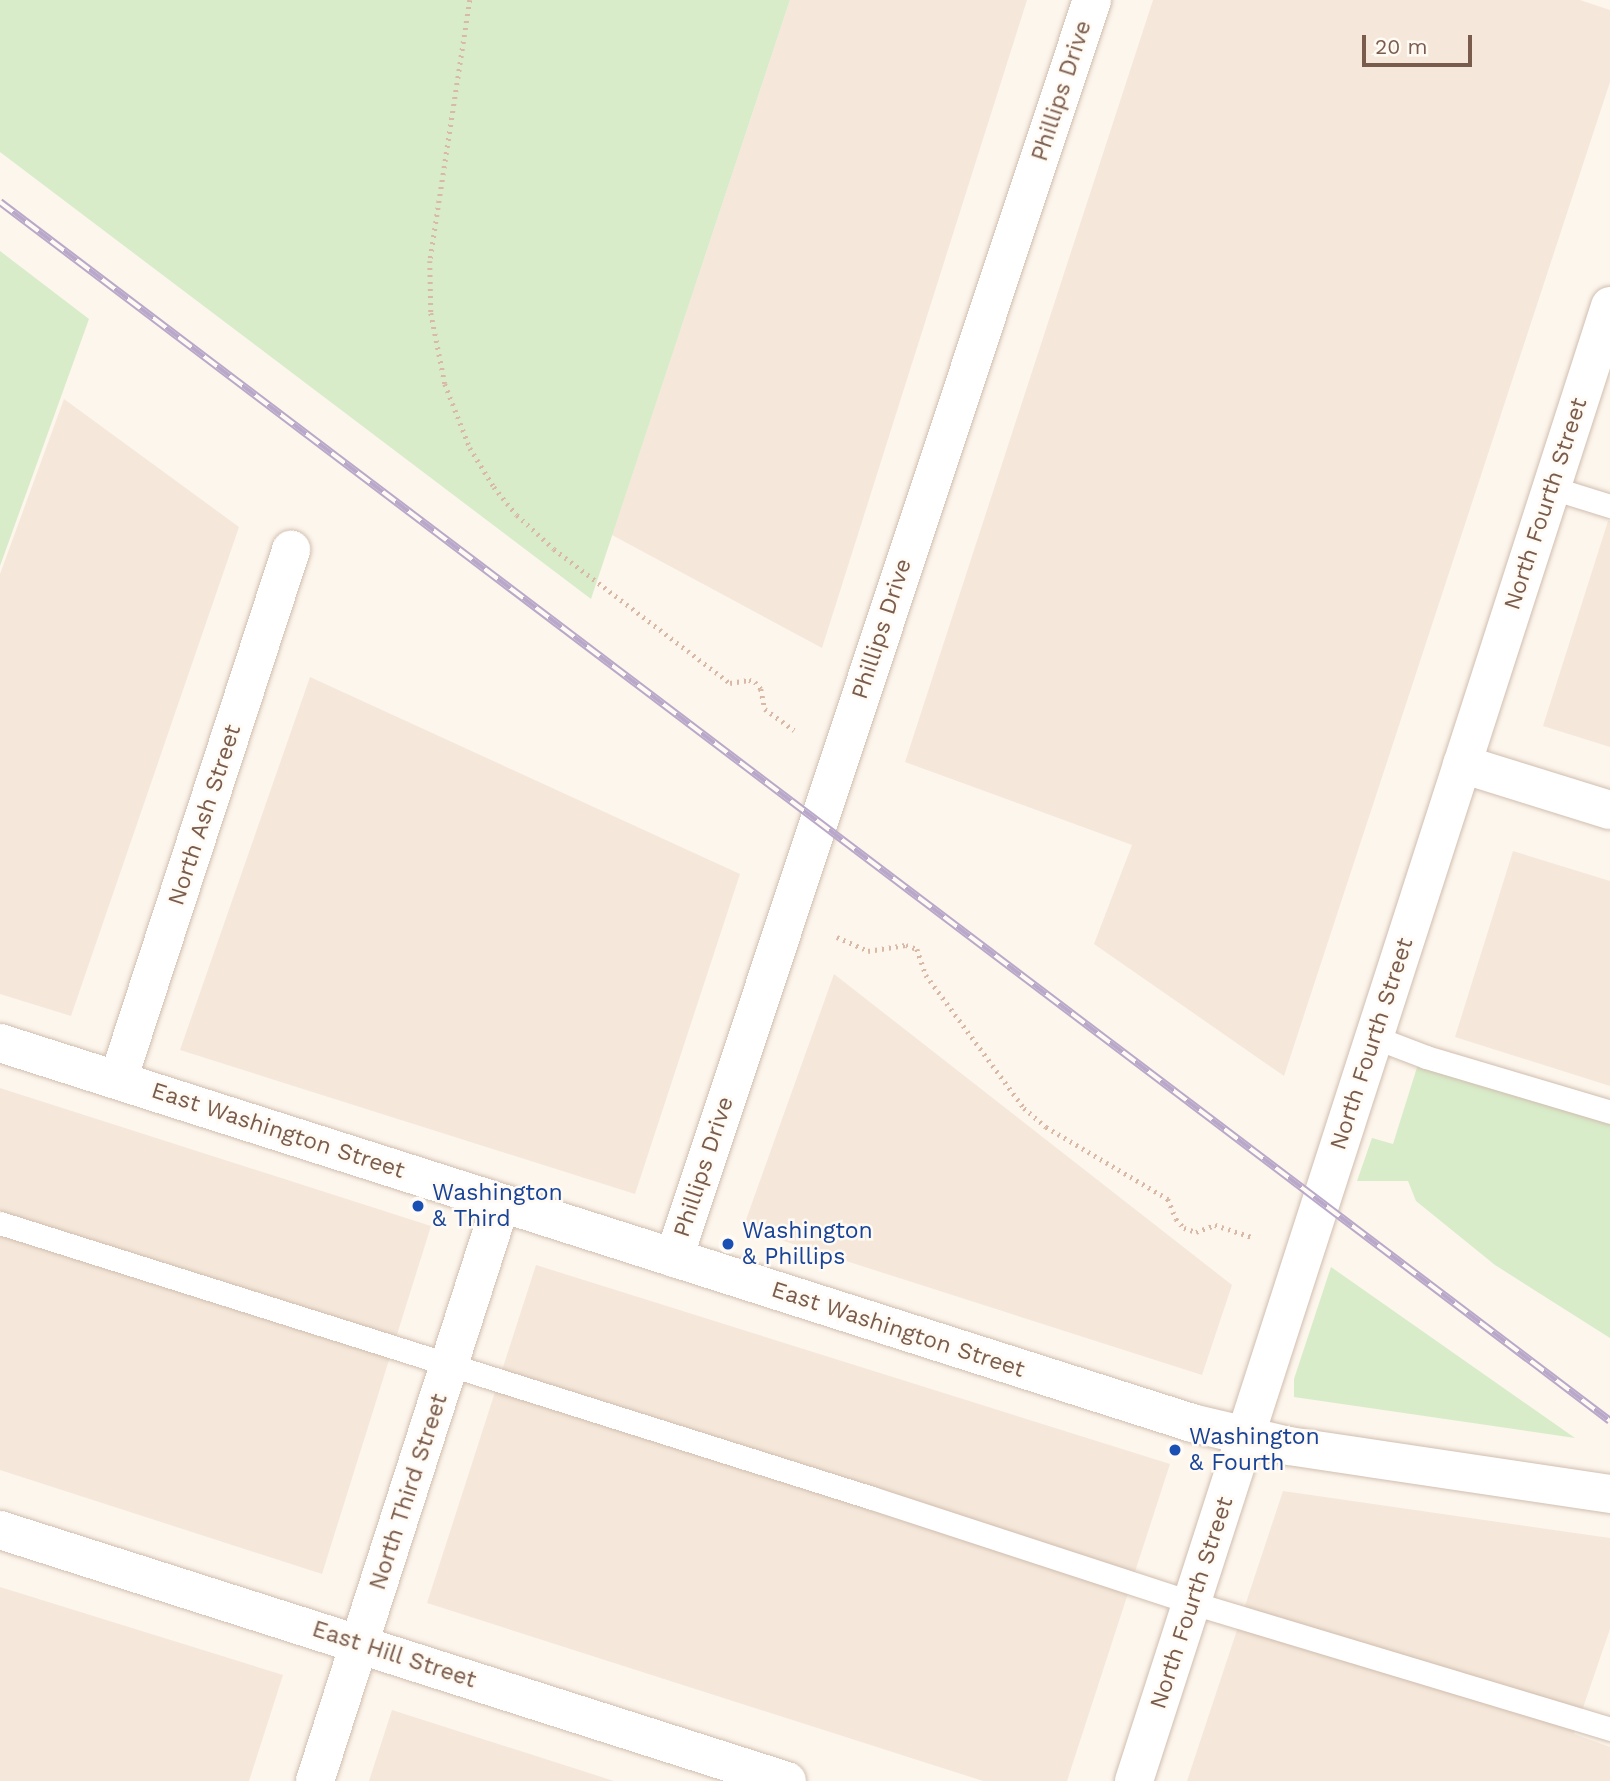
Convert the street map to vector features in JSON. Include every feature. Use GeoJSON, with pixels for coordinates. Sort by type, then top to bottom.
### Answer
{"type":"FeatureCollection","features":[{"type":"Feature","properties":{"kind":"street","name":"Phillips Drive"},"geometry":{"type":"LineString","coordinates":[[674,1258],[1092,0]]}},
{"type":"Feature","properties":{"kind":"street","name":"North Fourth Street"},"geometry":{"type":"LineString","coordinates":[[1134,1781],[1610,306]]}},
{"type":"Feature","properties":{"kind":"street","name":"North Ash Street"},"geometry":{"type":"LineString","coordinates":[[118,1080],[291,550]]}},
{"type":"Feature","properties":{"kind":"street"},"geometry":{"type":"LineString","coordinates":[[1462,764],[1610,810]]}},
{"type":"Feature","properties":{"kind":"street","name":"East Washington Street"},"geometry":{"type":"LineString","coordinates":[[0,1043],[1245,1438],[1610,1494]]}},
{"type":"Feature","properties":{"kind":"street","name":"North Third Street"},"geometry":{"type":"LineString","coordinates":[[315,1781],[451,1366],[501,1203]]}},
{"type":"Feature","properties":{"kind":"street","name":"East Hill Street"},"geometry":{"type":"LineString","coordinates":[[0,1530],[787,1781]]}},
{"type":"Feature","properties":{"kind":"lane"},"geometry":{"type":"LineString","coordinates":[[1552,488],[1610,506]]}},
{"type":"Feature","properties":{"kind":"lane"},"geometry":{"type":"LineString","coordinates":[[1374,1037],[1426,1056],[1610,1112]]}},
{"type":"Feature","properties":{"kind":"lane"},"geometry":{"type":"LineString","coordinates":[[0,1223],[383,1342],[1193,1603],[1610,1729]]}},
{"type":"Feature","properties":{"kind":"path"},"geometry":{"type":"LineString","coordinates":[[470,0],[430,261],[431,313],[445,384],[470,448],[494,487],[517,515],[554,549],[730,683],[749,680],[755,682],[761,689],[765,709],[794,730]]}},
{"type":"Feature","properties":{"kind":"path"},"geometry":{"type":"LineString","coordinates":[[837,937],[868,951],[906,945],[917,949],[926,975],[1024,1108],[1039,1121],[1168,1199],[1176,1219],[1184,1228],[1196,1232],[1215,1225],[1253,1237]]}},
{"type":"Feature","properties":{"kind":"shaded area"},"geometry":{"type":"Polygon","coordinates":[[[790,0],[1027,0],[822,648],[612,535],[790,0]]]}},
{"type":"Feature","properties":{"kind":"shaded area"},"geometry":{"type":"Polygon","coordinates":[[[1153,0],[1580,0],[1610,10],[1610,82],[1284,1076],[1094,944],[1132,845],[905,762],[1153,0]]]}},
{"type":"Feature","properties":{"kind":"shaded area"},"geometry":{"type":"Polygon","coordinates":[[[64,399],[239,527],[71,1016],[0,994],[0,574],[64,399]]]}},
{"type":"Feature","properties":{"kind":"shaded area"},"geometry":{"type":"Polygon","coordinates":[[[1610,521],[1610,747],[1543,726],[1610,521]]]}},
{"type":"Feature","properties":{"kind":"shaded area"},"geometry":{"type":"Polygon","coordinates":[[[310,677],[740,874],[635,1194],[180,1050],[310,677]]]}},
{"type":"Feature","properties":{"kind":"shaded area"},"geometry":{"type":"Polygon","coordinates":[[[1513,851],[1610,881],[1610,1086],[1455,1037],[1513,851]]]}},
{"type":"Feature","properties":{"kind":"shaded area"},"geometry":{"type":"Polygon","coordinates":[[[834,974],[1232,1285],[1202,1375],[743,1228],[834,974]]]}},
{"type":"Feature","properties":{"kind":"shaded area"},"geometry":{"type":"Polygon","coordinates":[[[0,1088],[431,1226],[322,1574],[0,1470],[0,1088]]]}},
{"type":"Feature","properties":{"kind":"shaded area"},"geometry":{"type":"Polygon","coordinates":[[[536,1265],[1170,1464],[1067,1781],[983,1781],[427,1603],[536,1265]]]}},
{"type":"Feature","properties":{"kind":"shaded area"},"geometry":{"type":"Polygon","coordinates":[[[1283,1491],[1610,1538],[1610,1629],[1574,1734],[1610,1747],[1610,1781],[1187,1781],[1283,1491]]]}},
{"type":"Feature","properties":{"kind":"shaded area"},"geometry":{"type":"Polygon","coordinates":[[[0,1587],[283,1675],[249,1781],[0,1781],[0,1587]]]}},
{"type":"Feature","properties":{"kind":"shaded area"},"geometry":{"type":"Polygon","coordinates":[[[392,1710],[614,1781],[369,1781],[392,1710]]]}},
{"type":"Feature","properties":{"kind":"green space"},"geometry":{"type":"Polygon","coordinates":[[[0,0],[790,0],[591,599],[0,152],[0,0]]]}},
{"type":"Feature","properties":{"kind":"green space"},"geometry":{"type":"Polygon","coordinates":[[[0,251],[89,319],[0,566],[0,251]]]}},
{"type":"Feature","properties":{"kind":"green space"},"geometry":{"type":"Polygon","coordinates":[[[1419,1061],[1610,1122],[1610,1338],[1495,1265],[1416,1201],[1408,1181],[1357,1181],[1372,1138],[1393,1144],[1419,1061]]]}},
{"type":"Feature","properties":{"kind":"green space"},"geometry":{"type":"Polygon","coordinates":[[[1331,1267],[1575,1438],[1294,1397],[1294,1379],[1331,1267]]]}},
{"type":"Feature","properties":{"kind":"railway"},"geometry":{"type":"LineString","coordinates":[[0,202],[1610,1421]]}},
{"type":"Feature","properties":{"kind":"place","name":"Washington & Third"},"geometry":{"type":"Point","coordinates":[418,1206]}},
{"type":"Feature","properties":{"kind":"place","name":"Washington & Phillips"},"geometry":{"type":"Point","coordinates":[728,1244]}},
{"type":"Feature","properties":{"kind":"place","name":"Washington & Fourth"},"geometry":{"type":"Point","coordinates":[1175,1450]}}]}
